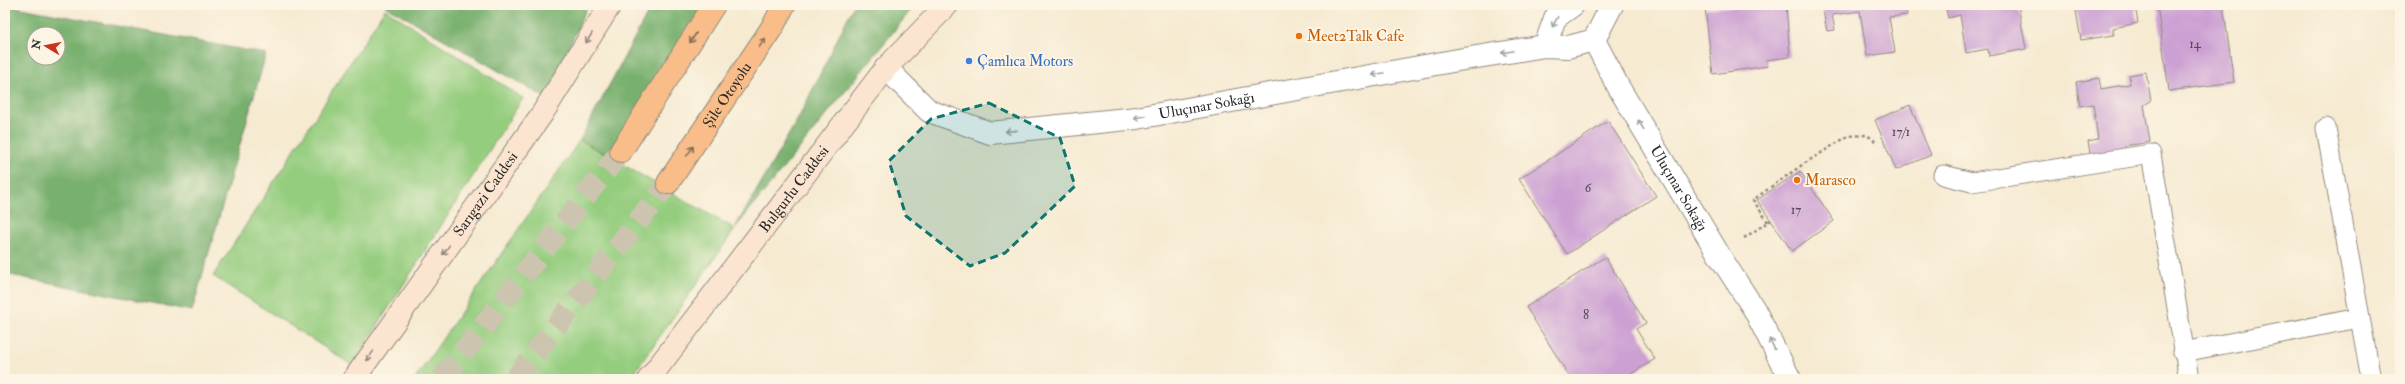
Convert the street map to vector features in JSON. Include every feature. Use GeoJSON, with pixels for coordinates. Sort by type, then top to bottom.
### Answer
{"type":"FeatureCollection","features":[{"type":"Feature","properties":{"kind":"highway"},"geometry":{"type":"LineString","coordinates":[[621,151],[714,5]]}},
{"type":"Feature","properties":{"kind":"highway","name":"Şile Otoyolu"},"geometry":{"type":"LineString","coordinates":[[668,183],[773,26],[784,5]]}},
{"type":"Feature","properties":{"kind":"main road","name":"Sarıgazi Caddesi"},"geometry":{"type":"LineString","coordinates":[[354,379],[542,114],[610,5]]}},
{"type":"Feature","properties":{"kind":"main road","name":"Bulgurlu Caddesi"},"geometry":{"type":"LineString","coordinates":[[649,379],[886,68],[947,5]]}},
{"type":"Feature","properties":{"kind":"street"},"geometry":{"type":"LineString","coordinates":[[1545,46],[1555,18],[1573,5]]}},
{"type":"Feature","properties":{"kind":"street"},"geometry":{"type":"LineString","coordinates":[[1594,40],[1612,5]]}},
{"type":"Feature","properties":{"kind":"street","name":"Uluçınar Sokağı"},"geometry":{"type":"LineString","coordinates":[[886,68],[929,111],[990,133],[1137,118],[1545,46],[1568,47],[1594,40],[1618,88],[1718,255],[1754,309],[1790,379]]}},
{"type":"Feature","properties":{"kind":"lane"},"geometry":{"type":"LineString","coordinates":[[2326,128],[2371,379]]}},
{"type":"Feature","properties":{"kind":"lane"},"geometry":{"type":"LineString","coordinates":[[1943,175],[1972,182],[2151,154],[2183,352],[2189,379]]}},
{"type":"Feature","properties":{"kind":"lane"},"geometry":{"type":"LineString","coordinates":[[2183,352],[2359,318]]}},
{"type":"Feature","properties":{"kind":"path"},"geometry":{"type":"LineString","coordinates":[[1768,222],[1753,200],[1802,165],[1848,136],[1867,135],[1875,141]]}},
{"type":"Feature","properties":{"kind":"path"},"geometry":{"type":"LineString","coordinates":[[1744,239],[1771,220]]}},
{"type":"Feature","properties":{"kind":"highlighted area"},"geometry":{"type":"Polygon","coordinates":[[[989,103],[1060,138],[1075,186],[1005,253],[970,266],[906,216],[889,161],[931,119],[989,103]]]}},
{"type":"Feature","properties":{"kind":"green space"},"geometry":{"type":"Polygon","coordinates":[[[5,5],[266,54],[192,311],[5,274],[5,5]]]}},
{"type":"Feature","properties":{"kind":"green space"},"geometry":{"type":"Polygon","coordinates":[[[384,5],[588,5],[546,98],[384,5]]]}},
{"type":"Feature","properties":{"kind":"green space"},"geometry":{"type":"Polygon","coordinates":[[[652,5],[714,5],[617,160],[580,140],[652,5]]]}},
{"type":"Feature","properties":{"kind":"green space"},"geometry":{"type":"Polygon","coordinates":[[[854,5],[915,5],[735,228],[800,115],[854,5]]]}},
{"type":"Feature","properties":{"kind":"green space"},"geometry":{"type":"Polygon","coordinates":[[[385,9],[523,98],[352,365],[213,276],[385,9]]]}},
{"type":"Feature","properties":{"kind":"green space"},"geometry":{"type":"Polygon","coordinates":[[[580,140],[735,229],[630,379],[415,379],[580,140]]]}},
{"type":"Feature","properties":{"kind":"building"},"geometry":{"type":"Polygon","coordinates":[[[1734,5],[1786,5],[1790,57],[1766,60],[1768,66],[1713,74],[1705,8],[1734,7],[1734,5]]]}},
{"type":"Feature","properties":{"kind":"building"},"geometry":{"type":"Polygon","coordinates":[[[1822,5],[1905,5],[1907,15],[1889,17],[1895,52],[1867,56],[1860,11],[1832,15],[1835,30],[1827,31],[1822,5]]]}},
{"type":"Feature","properties":{"kind":"building"},"geometry":{"type":"Polygon","coordinates":[[[1945,5],[2018,5],[2026,49],[1989,56],[1988,49],[1966,53],[1960,15],[1948,18],[1945,5]]]}},
{"type":"Feature","properties":{"kind":"building"},"geometry":{"type":"Polygon","coordinates":[[[2075,5],[2135,5],[2138,23],[2113,28],[2114,35],[2081,40],[2075,5]]]}},
{"type":"Feature","properties":{"kind":"building"},"geometry":{"type":"Polygon","coordinates":[[[2157,5],[2223,5],[2234,82],[2169,91],[2157,5]]]}},
{"type":"Feature","properties":{"kind":"building"},"geometry":{"type":"Polygon","coordinates":[[[2146,72],[2151,101],[2144,105],[2150,142],[2125,146],[2126,154],[2091,160],[2088,141],[2098,139],[2093,104],[2080,106],[2076,82],[2099,78],[2101,89],[2130,84],[2129,75],[2146,72]]]}},
{"type":"Feature","properties":{"kind":"building"},"geometry":{"type":"Polygon","coordinates":[[[1910,105],[1931,155],[1896,170],[1875,120],[1910,105]]]}},
{"type":"Feature","properties":{"kind":"building"},"geometry":{"type":"Polygon","coordinates":[[[1608,121],[1656,196],[1567,254],[1519,179],[1608,121]]]}},
{"type":"Feature","properties":{"kind":"building"},"geometry":{"type":"Polygon","coordinates":[[[1800,171],[1834,221],[1792,251],[1757,200],[1800,171]]]}},
{"type":"Feature","properties":{"kind":"building"},"geometry":{"type":"Polygon","coordinates":[[[1605,257],[1646,323],[1636,329],[1655,359],[1623,379],[1571,379],[1526,307],[1605,257]]]}},
{"type":"Feature","properties":{"kind":"tunnel"},"geometry":{"type":"LineString","coordinates":[[442,379],[621,151]]}},
{"type":"Feature","properties":{"kind":"tunnel"},"geometry":{"type":"LineString","coordinates":[[515,379],[668,183]]}},
{"type":"Feature","properties":{"kind":"place","name":"Meet2Talk Cafe"},"geometry":{"type":"Point","coordinates":[1299,36]}},
{"type":"Feature","properties":{"kind":"place","name":"Çamlıca Motors"},"geometry":{"type":"Point","coordinates":[969,61]}},
{"type":"Feature","properties":{"kind":"place","name":"Marasco"},"geometry":{"type":"Point","coordinates":[1797,180]}}]}
